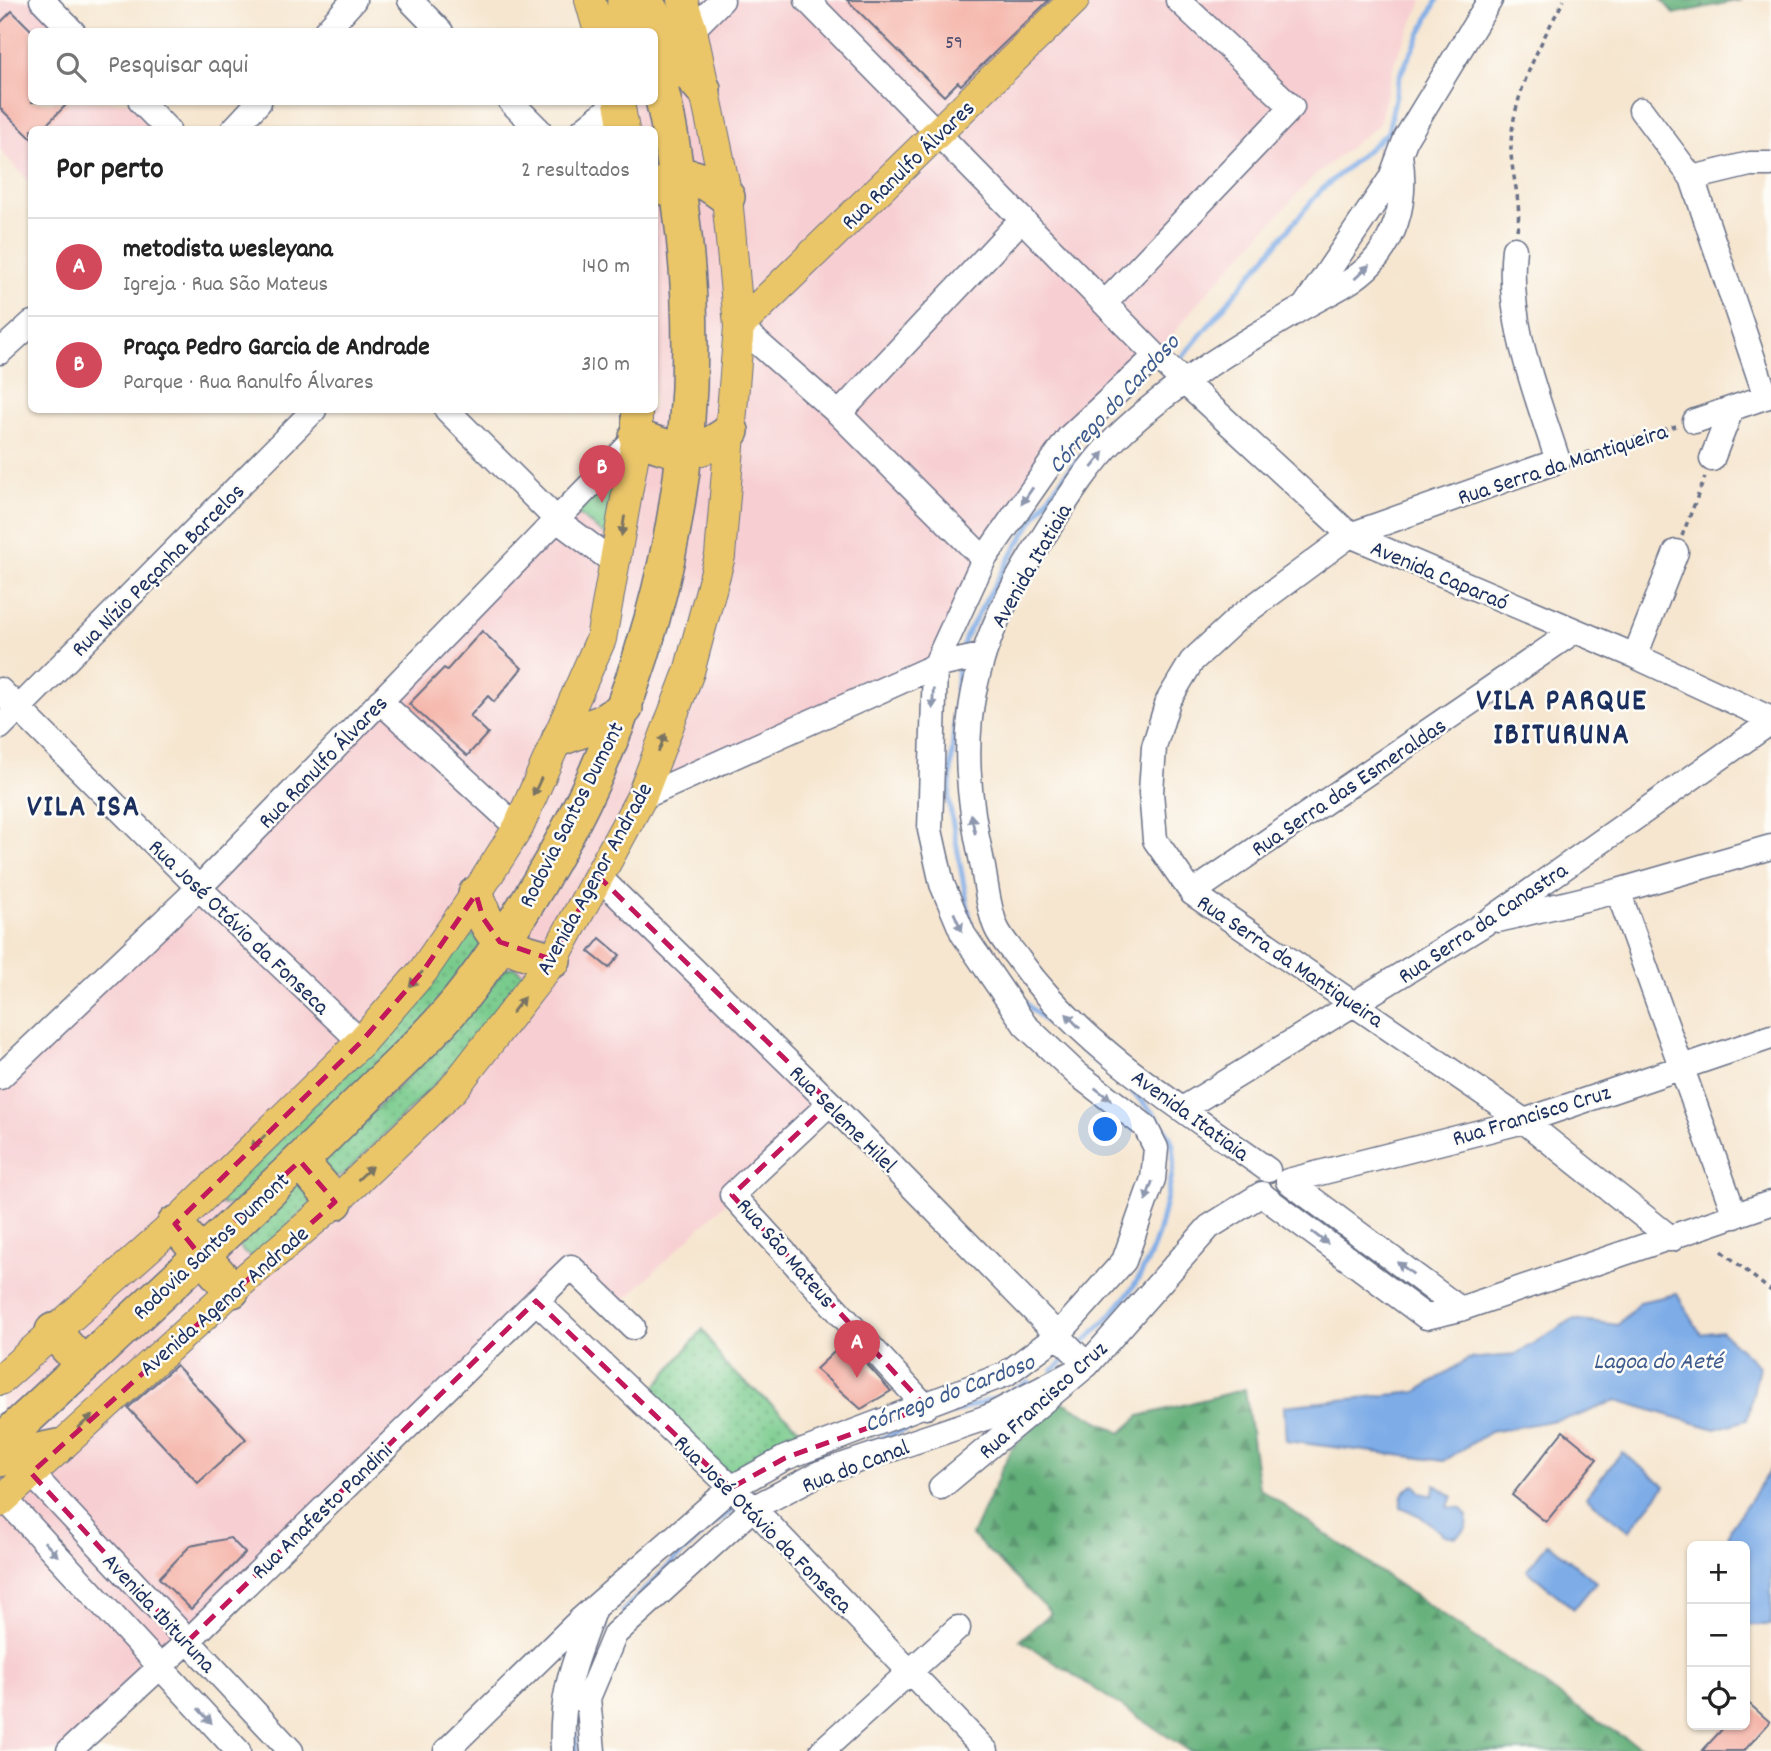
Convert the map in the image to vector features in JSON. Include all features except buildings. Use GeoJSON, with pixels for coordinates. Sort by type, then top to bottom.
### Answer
{"type":"FeatureCollection","features":[{"type":"Feature","properties":{"kind":"highway"},"geometry":{"type":"LineString","coordinates":[[623,28],[625,0]]}},
{"type":"Feature","properties":{"kind":"highway"},"geometry":{"type":"LineString","coordinates":[[634,0],[643,28]]}},
{"type":"Feature","properties":{"kind":"highway"},"geometry":{"type":"LineString","coordinates":[[644,0],[688,72],[704,89]]}},
{"type":"Feature","properties":{"kind":"highway","name":"Rodovia Santos Dumont"},"geometry":{"type":"LineString","coordinates":[[0,1443],[300,1161],[435,1027],[468,990],[547,869],[597,772],[625,708],[677,518],[685,451],[692,361],[690,278],[666,183],[662,93],[658,80]]}},
{"type":"Feature","properties":{"kind":"highway"},"geometry":{"type":"LineString","coordinates":[[666,183],[704,180],[727,197]]}},
{"type":"Feature","properties":{"kind":"highway"},"geometry":{"type":"LineString","coordinates":[[637,423],[685,451],[709,448],[731,431]]}},
{"type":"Feature","properties":{"kind":"highway"},"geometry":{"type":"LineString","coordinates":[[560,738],[601,723],[625,708]]}},
{"type":"Feature","properties":{"kind":"highway"},"geometry":{"type":"LineString","coordinates":[[476,894],[483,918],[500,942],[552,960]]}},
{"type":"Feature","properties":{"kind":"highway"},"geometry":{"type":"LineString","coordinates":[[300,1161],[335,1202]]}},
{"type":"Feature","properties":{"kind":"highway"},"geometry":{"type":"LineString","coordinates":[[175,1224],[232,1290]]}},
{"type":"Feature","properties":{"kind":"highway"},"geometry":{"type":"LineString","coordinates":[[53,1331],[83,1365]]}},
{"type":"Feature","properties":{"kind":"highway"},"geometry":{"type":"LineString","coordinates":[[15,1466],[57,1447]]}},
{"type":"Feature","properties":{"kind":"main road"},"geometry":{"type":"LineString","coordinates":[[590,0],[598,28]]}},
{"type":"Feature","properties":{"kind":"main road","name":"Avenida Agenor Andrade"},"geometry":{"type":"LineString","coordinates":[[57,1447],[335,1202],[453,1089],[552,960],[641,799],[689,672],[720,556],[739,326],[727,197],[692,30],[682,0]]}},
{"type":"Feature","properties":{"kind":"main road","name":"Rua Ranulfo Álvares"},"geometry":{"type":"LineString","coordinates":[[739,326],[1074,0]]}},
{"type":"Feature","properties":{"kind":"main road"},"geometry":{"type":"LineString","coordinates":[[619,105],[623,126]]}},
{"type":"Feature","properties":{"kind":"main road"},"geometry":{"type":"LineString","coordinates":[[0,1380],[175,1224],[360,1042],[423,971],[476,894],[518,828],[560,738],[601,639],[616,564],[637,423]]}},
{"type":"Feature","properties":{"kind":"main road"},"geometry":{"type":"LineString","coordinates":[[2,1501],[15,1466]]}},
{"type":"Feature","properties":{"kind":"street"},"geometry":{"type":"LineString","coordinates":[[42,0],[69,28]]}},
{"type":"Feature","properties":{"kind":"street"},"geometry":{"type":"LineString","coordinates":[[329,28],[354,0]]}},
{"type":"Feature","properties":{"kind":"street"},"geometry":{"type":"LineString","coordinates":[[410,0],[437,28]]}},
{"type":"Feature","properties":{"kind":"street"},"geometry":{"type":"LineString","coordinates":[[692,30],[722,0]]}},
{"type":"Feature","properties":{"kind":"street","name":"Avenida Caparaó"},"geometry":{"type":"LineString","coordinates":[[807,0],[1156,356],[1350,535],[1573,632],[1635,656],[1771,720]]}},
{"type":"Feature","properties":{"kind":"street"},"geometry":{"type":"LineString","coordinates":[[1106,302],[1292,107],[1178,0]]}},
{"type":"Feature","properties":{"kind":"street","name":"Avenida Itatiaia"},"geometry":{"type":"LineString","coordinates":[[1460,1309],[1131,1071],[1080,1029],[1034,981],[996,928],[969,805],[968,722],[981,656],[1008,595],[1070,495],[1116,438],[1184,383],[1304,307],[1356,279],[1392,235],[1404,184],[1400,155],[1406,138],[1490,0]]}},
{"type":"Feature","properties":{"kind":"street"},"geometry":{"type":"LineString","coordinates":[[144,105],[164,126]]}},
{"type":"Feature","properties":{"kind":"street"},"geometry":{"type":"LineString","coordinates":[[237,126],[256,105]]}},
{"type":"Feature","properties":{"kind":"street"},"geometry":{"type":"LineString","coordinates":[[514,105],[535,126]]}},
{"type":"Feature","properties":{"kind":"street"},"geometry":{"type":"LineString","coordinates":[[588,126],[614,105]]}},
{"type":"Feature","properties":{"kind":"street"},"geometry":{"type":"LineString","coordinates":[[1641,110],[1692,178],[1768,396]]}},
{"type":"Feature","properties":{"kind":"street"},"geometry":{"type":"LineString","coordinates":[[1692,178],[1750,164],[1771,164]]}},
{"type":"Feature","properties":{"kind":"street"},"geometry":{"type":"LineString","coordinates":[[839,414],[1022,219]]}},
{"type":"Feature","properties":{"kind":"street"},"geometry":{"type":"LineString","coordinates":[[1514,249],[1513,295],[1520,341],[1558,461]]}},
{"type":"Feature","properties":{"kind":"street"},"geometry":{"type":"LineString","coordinates":[[739,326],[839,414],[984,559]]}},
{"type":"Feature","properties":{"kind":"street"},"geometry":{"type":"LineString","coordinates":[[0,352],[28,327]]}},
{"type":"Feature","properties":{"kind":"street","name":"Avenida Itatiaia"},"geometry":{"type":"LineString","coordinates":[[1145,1126],[1077,1074],[1025,1025],[963,934],[942,884],[930,830],[935,666],[984,559],[1069,437],[1156,356]]}},
{"type":"Feature","properties":{"kind":"street","name":"Rua Serra da Mantiqueira"},"geometry":{"type":"LineString","coordinates":[[1695,421],[1768,396]]}},
{"type":"Feature","properties":{"kind":"street"},"geometry":{"type":"LineString","coordinates":[[1712,459],[1731,410]]}},
{"type":"Feature","properties":{"kind":"street","name":"Rua Nízio Peçanha Barcelos"},"geometry":{"type":"LineString","coordinates":[[0,727],[311,413]]}},
{"type":"Feature","properties":{"kind":"street"},"geometry":{"type":"LineString","coordinates":[[450,413],[557,520],[616,564]]}},
{"type":"Feature","properties":{"kind":"street","name":"Rua Ranulfo Álvares"},"geometry":{"type":"LineString","coordinates":[[0,1077],[199,888],[557,520],[637,423]]}},
{"type":"Feature","properties":{"kind":"street","name":"Rua Serra da Mantiqueira"},"geometry":{"type":"LineString","coordinates":[[1558,461],[1350,535],[1238,618],[1192,661],[1168,701],[1153,747],[1151,792],[1155,840],[1192,893],[1524,1121],[1672,1238]]}},
{"type":"Feature","properties":{"kind":"street"},"geometry":{"type":"LineString","coordinates":[[1635,656],[1676,552]]}},
{"type":"Feature","properties":{"kind":"street","name":"Rua Serra das Esmeraldas"},"geometry":{"type":"LineString","coordinates":[[1192,893],[1573,632]]}},
{"type":"Feature","properties":{"kind":"street"},"geometry":{"type":"LineString","coordinates":[[641,799],[935,666],[981,656]]}},
{"type":"Feature","properties":{"kind":"street","name":"Rua José Otávio da Fonseca"},"geometry":{"type":"LineString","coordinates":[[0,690],[199,888],[360,1042]]}},
{"type":"Feature","properties":{"kind":"street"},"geometry":{"type":"LineString","coordinates":[[380,701],[518,828]]}},
{"type":"Feature","properties":{"kind":"street","name":"Rua Serra da Canastra"},"geometry":{"type":"LineString","coordinates":[[1184,1108],[1484,924],[1771,720]]}},
{"type":"Feature","properties":{"kind":"street"},"geometry":{"type":"LineString","coordinates":[[1484,924],[1618,891],[1771,846]]}},
{"type":"Feature","properties":{"kind":"street","name":"Rua Seleme Hilel"},"geometry":{"type":"LineString","coordinates":[[597,875],[830,1103],[1056,1336],[1087,1364]]}},
{"type":"Feature","properties":{"kind":"street"},"geometry":{"type":"LineString","coordinates":[[1618,891],[1735,1216]]}},
{"type":"Feature","properties":{"kind":"street","name":"Rua Francisco Cruz"},"geometry":{"type":"LineString","coordinates":[[1278,1175],[1524,1121],[1771,1037]]}},
{"type":"Feature","properties":{"kind":"street","name":"Rua São Mateus"},"geometry":{"type":"LineString","coordinates":[[830,1103],[732,1195],[926,1406]]}},
{"type":"Feature","properties":{"kind":"street","name":"Rua do Canal"},"geometry":{"type":"LineString","coordinates":[[446,1751],[595,1607],[731,1488],[785,1458],[1006,1374],[1056,1336],[1124,1261],[1153,1179],[1156,1148],[1145,1126]]}},
{"type":"Feature","properties":{"kind":"street"},"geometry":{"type":"LineString","coordinates":[[1264,1196],[1275,1199],[1284,1195],[1278,1175]]}},
{"type":"Feature","properties":{"kind":"street"},"geometry":{"type":"LineString","coordinates":[[1264,1196],[1426,1317],[1460,1309],[1771,1203]]}},
{"type":"Feature","properties":{"kind":"street","name":"Rua Francisco Cruz"},"geometry":{"type":"LineString","coordinates":[[941,1487],[1087,1364],[1209,1227],[1264,1196]]}},
{"type":"Feature","properties":{"kind":"street","name":"Rua Anafesto Pandini"},"geometry":{"type":"LineString","coordinates":[[69,1751],[187,1642],[571,1267],[633,1327]]}},
{"type":"Feature","properties":{"kind":"street","name":"Rua José Otávio da Fonseca"},"geometry":{"type":"LineString","coordinates":[[536,1301],[753,1508],[986,1751]]}},
{"type":"Feature","properties":{"kind":"street","name":"Rua do Canal"},"geometry":{"type":"LineString","coordinates":[[593,1751],[588,1698],[615,1634],[753,1508],[820,1474],[988,1417],[1087,1364]]}},
{"type":"Feature","properties":{"kind":"street","name":"Avenida Ibituruna"},"geometry":{"type":"LineString","coordinates":[[15,1466],[290,1751]]}},
{"type":"Feature","properties":{"kind":"street","name":"Avenida Ibituruna"},"geometry":{"type":"LineString","coordinates":[[2,1501],[238,1751]]}},
{"type":"Feature","properties":{"kind":"street"},"geometry":{"type":"LineString","coordinates":[[563,1751],[561,1714],[570,1674],[595,1607]]}},
{"type":"Feature","properties":{"kind":"street"},"geometry":{"type":"LineString","coordinates":[[822,1751],[958,1628]]}},
{"type":"Feature","properties":{"kind":"path"},"geometry":{"type":"LineString","coordinates":[[1514,249],[1521,212],[1511,143],[1528,71],[1564,0]]}},
{"type":"Feature","properties":{"kind":"path","name":"Rua Serra da Mantiqueira"},"geometry":{"type":"LineString","coordinates":[[1558,461],[1695,421]]}},
{"type":"Feature","properties":{"kind":"path"},"geometry":{"type":"LineString","coordinates":[[1676,552],[1712,459]]}},
{"type":"Feature","properties":{"kind":"path"},"geometry":{"type":"LineString","coordinates":[[1723,1251],[1771,1291]]}},
{"type":"Feature","properties":{"kind":"highlighted area"},"geometry":{"type":"Polygon","coordinates":[[[597,875],[830,1103],[732,1195],[926,1407],[785,1458],[731,1488],[536,1301],[187,1642],[31,1473],[335,1202],[300,1161],[199,1254],[175,1224],[361,1042],[423,971],[476,894],[483,918],[500,942],[553,960],[597,875]]]}},
{"type":"Feature","properties":{"kind":"shaded area"},"geometry":{"type":"Polygon","coordinates":[[[0,0],[42,0],[70,28],[28,28],[28,105],[143,105],[164,126],[28,126],[28,181],[0,150],[0,0]]]}},
{"type":"Feature","properties":{"kind":"shaded area"},"geometry":{"type":"Polygon","coordinates":[[[590,0],[1423,0],[1395,60],[1379,124],[1315,175],[1199,301],[1156,356],[1069,438],[935,665],[641,798],[598,875],[830,1103],[615,1309],[571,1267],[68,1751],[0,1751],[0,1072],[637,437],[637,413],[658,413],[658,126],[624,126],[620,105],[658,105],[658,28],[598,28],[590,0]]]}},
{"type":"Feature","properties":{"kind":"green space"},"geometry":{"type":"Polygon","coordinates":[[[1662,0],[1741,0],[1674,14],[1662,0]]]}},
{"type":"Feature","properties":{"kind":"green space"},"geometry":{"type":"Polygon","coordinates":[[[615,474],[611,540],[577,513],[615,474]]]}},
{"type":"Feature","properties":{"kind":"green space"},"geometry":{"type":"Polygon","coordinates":[[[474,935],[485,940],[432,1015],[235,1204],[223,1205],[218,1197],[379,1037],[466,937],[474,935]]]}},
{"type":"Feature","properties":{"kind":"green space"},"geometry":{"type":"Polygon","coordinates":[[[515,967],[522,973],[523,981],[515,993],[440,1079],[344,1174],[334,1177],[323,1162],[435,1050],[506,968],[515,967]]]}},
{"type":"Feature","properties":{"kind":"green space"},"geometry":{"type":"Polygon","coordinates":[[[295,1179],[313,1202],[254,1257],[244,1253],[238,1243],[295,1179]]]}},
{"type":"Feature","properties":{"kind":"green space"},"geometry":{"type":"Polygon","coordinates":[[[703,1329],[724,1364],[806,1434],[729,1480],[642,1395],[657,1385],[703,1329]]]}},
{"type":"Feature","properties":{"kind":"green space"},"geometry":{"type":"Polygon","coordinates":[[[1245,1389],[1259,1488],[1595,1720],[1647,1751],[1190,1751],[1020,1640],[1051,1613],[972,1535],[1011,1449],[1059,1400],[1121,1433],[1140,1416],[1245,1389]]]}},
{"type":"Feature","properties":{"kind":"water","name":"Lagoa do Aeté"},"geometry":{"type":"Polygon","coordinates":[[[1677,1294],[1701,1334],[1721,1331],[1759,1366],[1747,1420],[1715,1429],[1617,1400],[1577,1416],[1490,1432],[1444,1461],[1286,1441],[1284,1406],[1416,1392],[1468,1359],[1514,1355],[1573,1319],[1618,1325],[1640,1302],[1677,1294]]]}},
{"type":"Feature","properties":{"kind":"water"},"geometry":{"type":"Polygon","coordinates":[[[1622,1452],[1665,1486],[1629,1531],[1586,1497],[1622,1452]]]}},
{"type":"Feature","properties":{"kind":"water"},"geometry":{"type":"Polygon","coordinates":[[[1771,1469],[1771,1625],[1750,1625],[1750,1541],[1727,1541],[1731,1527],[1771,1469]]]}},
{"type":"Feature","properties":{"kind":"water"},"geometry":{"type":"Polygon","coordinates":[[[1435,1484],[1453,1497],[1447,1507],[1461,1508],[1467,1516],[1466,1528],[1456,1537],[1444,1535],[1420,1516],[1401,1507],[1403,1493],[1408,1489],[1415,1485],[1421,1493],[1432,1496],[1435,1484]]]}},
{"type":"Feature","properties":{"kind":"water"},"geometry":{"type":"Polygon","coordinates":[[[1548,1543],[1596,1582],[1574,1609],[1527,1570],[1548,1543]]]}},
{"type":"Feature","properties":{"kind":"waterway","name":"Córrego do Cardoso"},"geometry":{"type":"LineString","coordinates":[[1175,366],[1321,190],[1388,132],[1400,75],[1437,0]]}},
{"type":"Feature","properties":{"kind":"waterway","name":"Córrego do Cardoso"},"geometry":{"type":"LineString","coordinates":[[962,651],[965,638],[1002,571],[1057,485],[1084,453],[1166,376]]}},
{"type":"Feature","properties":{"kind":"waterway","name":"Córrego do Cardoso"},"geometry":{"type":"LineString","coordinates":[[958,668],[949,802],[971,925]]}},
{"type":"Feature","properties":{"kind":"waterway","name":"Córrego do Cardoso"},"geometry":{"type":"LineString","coordinates":[[993,956],[1028,1005],[1150,1109],[1164,1126],[1174,1150],[1172,1176],[1159,1232],[1144,1269],[1123,1301],[1079,1347]]}},
{"type":"Feature","properties":{"kind":"waterway","name":"Córrego do Cardoso"},"geometry":{"type":"LineString","coordinates":[[1053,1370],[1070,1356]]}},
{"type":"Feature","properties":{"kind":"waterway","name":"Córrego do Cardoso"},"geometry":{"type":"LineString","coordinates":[[772,1485],[817,1461],[1003,1395],[1029,1382]]}},
{"type":"Feature","properties":{"kind":"waterway","name":"Córrego do Cardoso"},"geometry":{"type":"LineString","coordinates":[[623,1611],[705,1531],[740,1504]]}},
{"type":"Feature","properties":{"kind":"waterway","name":"Córrego do Cardoso"},"geometry":{"type":"LineString","coordinates":[[589,1655],[606,1628]]}},
{"type":"Feature","properties":{"kind":"waterway","name":"Córrego do Cardoso"},"geometry":{"type":"LineString","coordinates":[[575,1718],[576,1751]]}},
{"type":"Feature","properties":{"kind":"place","name":"Praça Pedro Garcia de Andrade"},"geometry":{"type":"Point","coordinates":[602,503]}},
{"type":"Feature","properties":{"kind":"place","name":"metodista wesleyana"},"geometry":{"type":"Point","coordinates":[857,1378]}},
{"type":"Feature","properties":{"kind":"district","name":"VILA PARQUE IBITURUNA"},"geometry":{"type":"Point","coordinates":[1562,716]}},
{"type":"Feature","properties":{"kind":"district","name":"VILA ISA"},"geometry":{"type":"Point","coordinates":[84,805]}}]}
